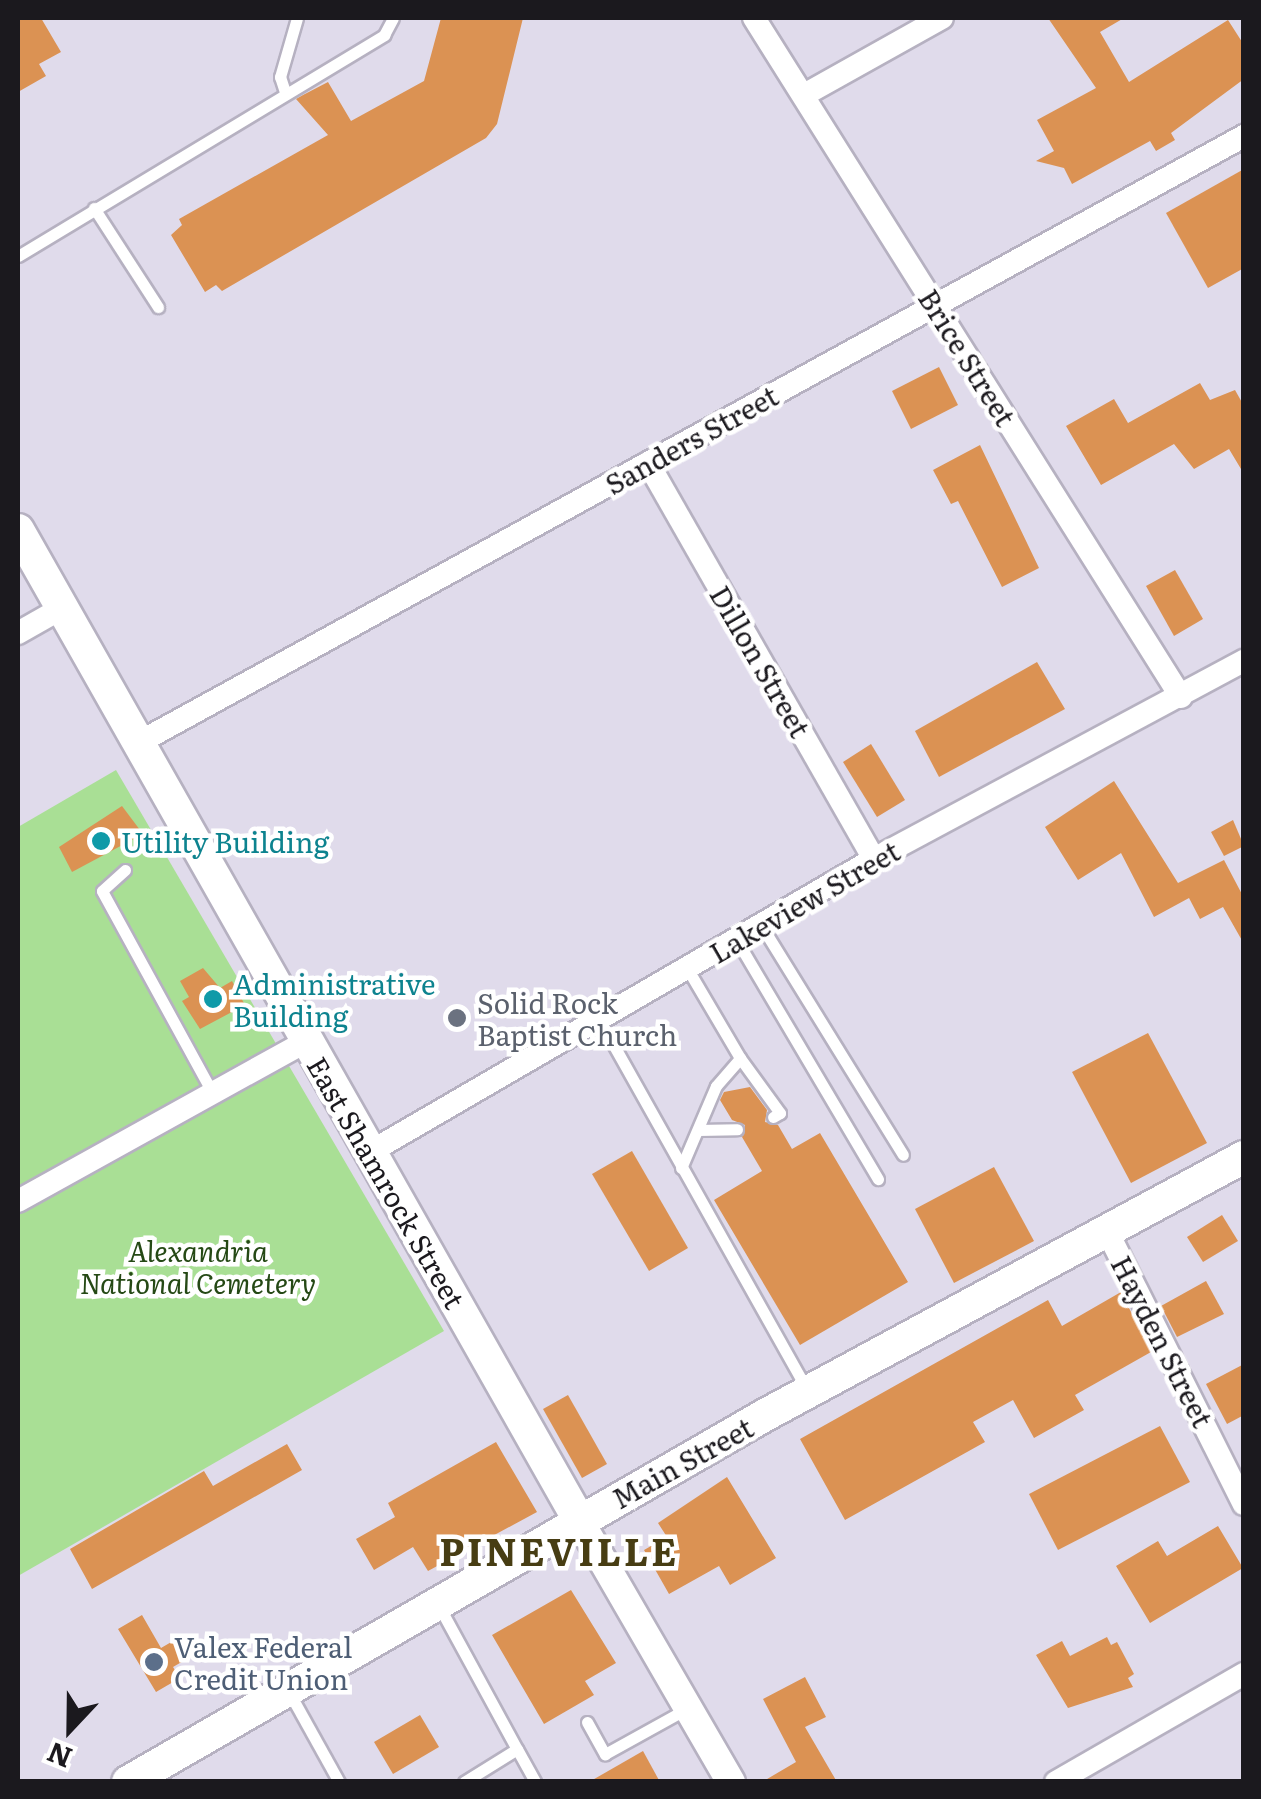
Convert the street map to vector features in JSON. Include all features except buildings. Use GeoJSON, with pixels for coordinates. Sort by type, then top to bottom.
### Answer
{"type":"FeatureCollection","features":[{"type":"Feature","properties":{"kind":"main road","name":"East Shamrock Street"},"geometry":{"type":"LineString","coordinates":[[18,530],[579,1520]]}},
{"type":"Feature","properties":{"kind":"main road","name":"Main Street"},"geometry":{"type":"LineString","coordinates":[[128,1782],[579,1520],[1244,1157]]}},
{"type":"Feature","properties":{"kind":"street","name":"Brice Street"},"geometry":{"type":"LineString","coordinates":[[754,18],[1181,697]]}},
{"type":"Feature","properties":{"kind":"street"},"geometry":{"type":"LineString","coordinates":[[804,95],[942,18]]}},
{"type":"Feature","properties":{"kind":"street","name":"Sanders Street"},"geometry":{"type":"LineString","coordinates":[[138,743],[1244,136]]}},
{"type":"Feature","properties":{"kind":"street","name":"Dillon Street"},"geometry":{"type":"LineString","coordinates":[[648,463],[874,859]]}},
{"type":"Feature","properties":{"kind":"street"},"geometry":{"type":"LineString","coordinates":[[18,633],[62,608]]}},
{"type":"Feature","properties":{"kind":"street","name":"Lakeview Street"},"geometry":{"type":"LineString","coordinates":[[370,1152],[874,859],[1244,661]]}},
{"type":"Feature","properties":{"kind":"street"},"geometry":{"type":"LineString","coordinates":[[18,1201],[307,1040]]}},
{"type":"Feature","properties":{"kind":"street","name":"Hayden Street"},"geometry":{"type":"LineString","coordinates":[[1108,1233],[1244,1504]]}},
{"type":"Feature","properties":{"kind":"street"},"geometry":{"type":"LineString","coordinates":[[579,1520],[731,1782]]}},
{"type":"Feature","properties":{"kind":"street"},"geometry":{"type":"LineString","coordinates":[[1056,1782],[1244,1674]]}},
{"type":"Feature","properties":{"kind":"lane"},"geometry":{"type":"LineString","coordinates":[[286,92],[280,77],[296,18]]}},
{"type":"Feature","properties":{"kind":"lane"},"geometry":{"type":"LineString","coordinates":[[18,256],[384,35],[393,18]]}},
{"type":"Feature","properties":{"kind":"lane"},"geometry":{"type":"LineString","coordinates":[[94,208],[158,308]]}},
{"type":"Feature","properties":{"kind":"lane"},"geometry":{"type":"LineString","coordinates":[[125,870],[102,891],[212,1092]]}},
{"type":"Feature","properties":{"kind":"lane"},"geometry":{"type":"LineString","coordinates":[[761,925],[903,1155]]}},
{"type":"Feature","properties":{"kind":"lane"},"geometry":{"type":"LineString","coordinates":[[736,939],[878,1178]]}},
{"type":"Feature","properties":{"kind":"lane"},"geometry":{"type":"LineString","coordinates":[[687,968],[740,1058],[780,1112],[773,1117]]}},
{"type":"Feature","properties":{"kind":"lane"},"geometry":{"type":"LineString","coordinates":[[600,1019],[808,1392]]}},
{"type":"Feature","properties":{"kind":"lane"},"geometry":{"type":"LineString","coordinates":[[682,1168],[716,1086],[740,1058]]}},
{"type":"Feature","properties":{"kind":"lane"},"geometry":{"type":"LineString","coordinates":[[698,1130],[737,1128]]}},
{"type":"Feature","properties":{"kind":"lane"},"geometry":{"type":"LineString","coordinates":[[438,1604],[535,1782]]}},
{"type":"Feature","properties":{"kind":"lane"},"geometry":{"type":"LineString","coordinates":[[288,1690],[339,1782]]}},
{"type":"Feature","properties":{"kind":"lane"},"geometry":{"type":"LineString","coordinates":[[587,1722],[605,1754],[688,1708]]}},
{"type":"Feature","properties":{"kind":"lane"},"geometry":{"type":"LineString","coordinates":[[464,1782],[516,1749]]}},
{"type":"Feature","properties":{"kind":"green space","name":"Alexandria National Cemetery"},"geometry":{"type":"Polygon","coordinates":[[[116,770],[444,1331],[18,1576],[18,827],[116,770]]]}},
{"type":"Feature","properties":{"kind":"place","name":"Utility Building"},"geometry":{"type":"Point","coordinates":[101,841]}},
{"type":"Feature","properties":{"kind":"place","name":"Administrative Building"},"geometry":{"type":"Point","coordinates":[213,999]}},
{"type":"Feature","properties":{"kind":"place","name":"Solid Rock Baptist Church"},"geometry":{"type":"Point","coordinates":[457,1018]}},
{"type":"Feature","properties":{"kind":"place","name":"Valex Federal Credit Union"},"geometry":{"type":"Point","coordinates":[154,1662]}},
{"type":"Feature","properties":{"kind":"district","name":"PINEVILLE"},"geometry":{"type":"Point","coordinates":[559,1550]}}]}
